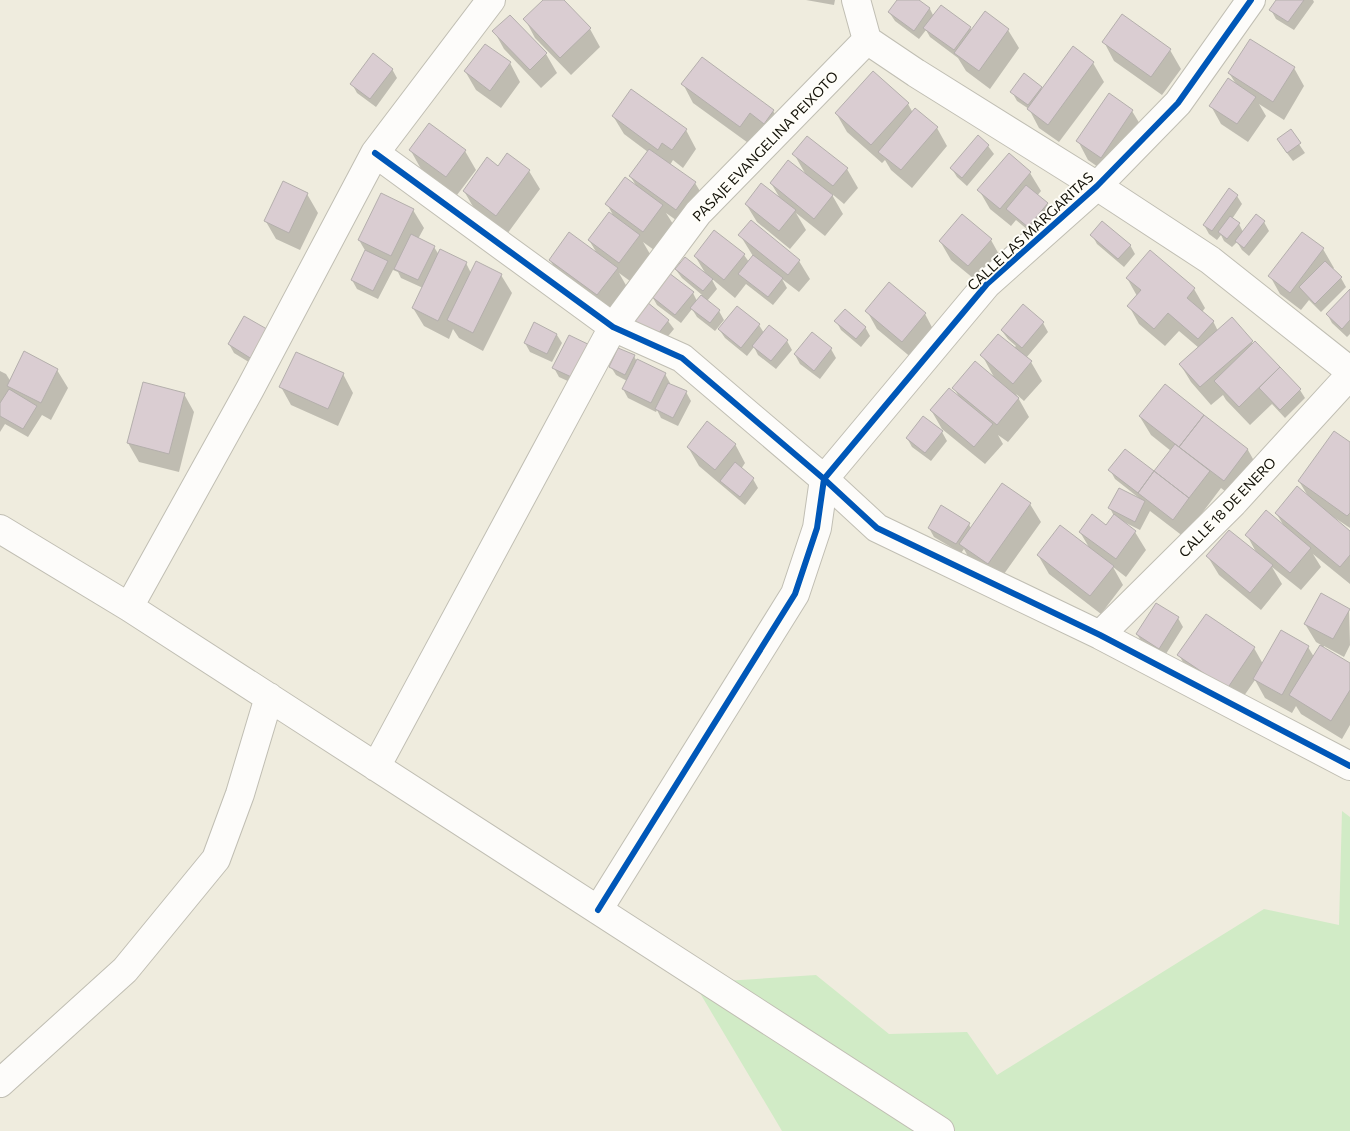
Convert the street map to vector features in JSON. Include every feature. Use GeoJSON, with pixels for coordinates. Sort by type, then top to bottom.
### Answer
{"type":"FeatureCollection","features":[{"type":"Feature","properties":{"kind":"street"},"geometry":{"type":"LineString","coordinates":[[129,607],[254,380],[375,153],[491,0]]}},
{"type":"Feature","properties":{"kind":"street"},"geometry":{"type":"LineString","coordinates":[[856,0],[867,40],[1210,260],[1350,373]]}},
{"type":"Feature","properties":{"kind":"street","name":"CALLE LAS MARGARITAS"},"geometry":{"type":"LineString","coordinates":[[824,479],[986,284],[1097,186],[1178,104],[1251,0]]}},
{"type":"Feature","properties":{"kind":"street","name":"PASAJE EVANGELINA PEIXOTO"},"geometry":{"type":"LineString","coordinates":[[376,767],[612,327],[698,213],[867,40]]}},
{"type":"Feature","properties":{"kind":"street"},"geometry":{"type":"LineString","coordinates":[[375,153],[612,327],[682,358],[824,479],[877,528],[1100,635],[1347,759]]}},
{"type":"Feature","properties":{"kind":"street","name":"CALLE 18 DE ENERO"},"geometry":{"type":"LineString","coordinates":[[1100,635],[1233,503],[1350,373]]}},
{"type":"Feature","properties":{"kind":"street"},"geometry":{"type":"LineString","coordinates":[[598,910],[795,594],[817,528],[824,479]]}},
{"type":"Feature","properties":{"kind":"street"},"geometry":{"type":"LineString","coordinates":[[0,529],[129,607],[940,1131]]}},
{"type":"Feature","properties":{"kind":"street"},"geometry":{"type":"LineString","coordinates":[[0,1083],[125,970],[216,859],[240,794],[269,697]]}},
{"type":"Feature","properties":{"kind":"green space"},"geometry":{"type":"Polygon","coordinates":[[[1342,811],[1350,817],[1350,1131],[782,1131],[694,983],[816,975],[889,1034],[967,1032],[997,1075],[1264,909],[1339,925],[1342,811]]]}},
{"type":"Feature","properties":{"kind":"building"},"geometry":{"type":"Polygon","coordinates":[[[543,0],[564,0],[591,28],[560,58],[523,19],[543,0]]]}},
{"type":"Feature","properties":{"kind":"building"},"geometry":{"type":"Polygon","coordinates":[[[897,0],[919,0],[930,8],[914,31],[888,12],[897,0]]]}},
{"type":"Feature","properties":{"kind":"building"},"geometry":{"type":"Polygon","coordinates":[[[1276,0],[1304,0],[1288,22],[1269,10],[1276,0]]]}},
{"type":"Feature","properties":{"kind":"building"},"geometry":{"type":"Polygon","coordinates":[[[941,5],[971,27],[954,50],[923,28],[941,5]]]}},
{"type":"Feature","properties":{"kind":"building"},"geometry":{"type":"Polygon","coordinates":[[[985,11],[1009,29],[979,71],[954,53],[985,11]]]}},
{"type":"Feature","properties":{"kind":"building"},"geometry":{"type":"Polygon","coordinates":[[[1122,14],[1171,49],[1151,77],[1102,42],[1122,14]]]}},
{"type":"Feature","properties":{"kind":"building"},"geometry":{"type":"Polygon","coordinates":[[[510,15],[547,53],[530,70],[492,31],[510,15]]]}},
{"type":"Feature","properties":{"kind":"building"},"geometry":{"type":"Polygon","coordinates":[[[1250,39],[1295,67],[1273,102],[1228,73],[1250,39]]]}},
{"type":"Feature","properties":{"kind":"building"},"geometry":{"type":"Polygon","coordinates":[[[485,44],[511,62],[490,91],[464,71],[485,44]]]}},
{"type":"Feature","properties":{"kind":"building"},"geometry":{"type":"Polygon","coordinates":[[[1073,46],[1094,62],[1048,125],[1027,109],[1073,46]]]}},
{"type":"Feature","properties":{"kind":"building"},"geometry":{"type":"Polygon","coordinates":[[[373,53],[393,69],[370,99],[350,84],[373,53]]]}},
{"type":"Feature","properties":{"kind":"building"},"geometry":{"type":"Polygon","coordinates":[[[702,57],[774,110],[764,124],[750,113],[740,127],[681,84],[702,57]]]}},
{"type":"Feature","properties":{"kind":"building"},"geometry":{"type":"Polygon","coordinates":[[[873,71],[909,103],[871,145],[835,113],[873,71]]]}},
{"type":"Feature","properties":{"kind":"building"},"geometry":{"type":"Polygon","coordinates":[[[1024,73],[1042,87],[1028,105],[1010,92],[1024,73]]]}},
{"type":"Feature","properties":{"kind":"building"},"geometry":{"type":"Polygon","coordinates":[[[1228,78],[1256,97],[1237,124],[1209,106],[1228,78]]]}},
{"type":"Feature","properties":{"kind":"building"},"geometry":{"type":"Polygon","coordinates":[[[631,89],[687,129],[672,150],[662,143],[658,150],[612,116],[631,89]]]}},
{"type":"Feature","properties":{"kind":"building"},"geometry":{"type":"Polygon","coordinates":[[[1109,93],[1133,110],[1101,158],[1076,141],[1109,93]]]}},
{"type":"Feature","properties":{"kind":"building"},"geometry":{"type":"Polygon","coordinates":[[[915,108],[938,127],[901,170],[878,152],[915,108]]]}},
{"type":"Feature","properties":{"kind":"building"},"geometry":{"type":"Polygon","coordinates":[[[429,123],[466,150],[446,177],[409,150],[429,123]]]}},
{"type":"Feature","properties":{"kind":"building"},"geometry":{"type":"Polygon","coordinates":[[[1291,129],[1301,143],[1287,153],[1277,139],[1291,129]]]}},
{"type":"Feature","properties":{"kind":"building"},"geometry":{"type":"Polygon","coordinates":[[[978,135],[989,145],[962,178],[950,168],[978,135]]]}},
{"type":"Feature","properties":{"kind":"building"},"geometry":{"type":"Polygon","coordinates":[[[807,136],[848,168],[833,186],[792,154],[807,136]]]}},
{"type":"Feature","properties":{"kind":"building"},"geometry":{"type":"Polygon","coordinates":[[[649,149],[696,182],[676,210],[629,176],[649,149]]]}},
{"type":"Feature","properties":{"kind":"building"},"geometry":{"type":"Polygon","coordinates":[[[507,153],[530,170],[496,216],[463,191],[487,157],[498,166],[507,153]]]}},
{"type":"Feature","properties":{"kind":"building"},"geometry":{"type":"Polygon","coordinates":[[[1009,153],[1031,172],[1000,209],[977,190],[1009,153]]]}},
{"type":"Feature","properties":{"kind":"building"},"geometry":{"type":"Polygon","coordinates":[[[788,160],[833,195],[814,219],[770,183],[788,160]]]}},
{"type":"Feature","properties":{"kind":"building"},"geometry":{"type":"Polygon","coordinates":[[[625,177],[663,205],[643,232],[605,204],[625,177]]]}},
{"type":"Feature","properties":{"kind":"building"},"geometry":{"type":"Polygon","coordinates":[[[283,181],[308,193],[289,233],[264,221],[283,181]]]}},
{"type":"Feature","properties":{"kind":"building"},"geometry":{"type":"Polygon","coordinates":[[[761,183],[796,210],[779,231],[745,204],[761,183]]]}},
{"type":"Feature","properties":{"kind":"building"},"geometry":{"type":"Polygon","coordinates":[[[1026,185],[1048,203],[1028,227],[1006,209],[1026,185]]]}},
{"type":"Feature","properties":{"kind":"building"},"geometry":{"type":"Polygon","coordinates":[[[1229,188],[1238,195],[1212,231],[1203,225],[1229,188]]]}},
{"type":"Feature","properties":{"kind":"building"},"geometry":{"type":"Polygon","coordinates":[[[381,193],[414,209],[391,256],[358,240],[381,193]]]}},
{"type":"Feature","properties":{"kind":"building"},"geometry":{"type":"Polygon","coordinates":[[[609,212],[640,235],[619,263],[588,240],[609,212]]]}},
{"type":"Feature","properties":{"kind":"building"},"geometry":{"type":"Polygon","coordinates":[[[962,214],[992,239],[968,266],[939,241],[962,214]]]}},
{"type":"Feature","properties":{"kind":"building"},"geometry":{"type":"Polygon","coordinates":[[[1256,214],[1265,221],[1244,248],[1235,241],[1256,214]]]}},
{"type":"Feature","properties":{"kind":"building"},"geometry":{"type":"Polygon","coordinates":[[[1230,216],[1240,223],[1227,239],[1218,232],[1230,216]]]}},
{"type":"Feature","properties":{"kind":"building"},"geometry":{"type":"Polygon","coordinates":[[[751,220],[800,260],[788,275],[738,235],[751,220]]]}},
{"type":"Feature","properties":{"kind":"building"},"geometry":{"type":"Polygon","coordinates":[[[1102,221],[1131,245],[1118,259],[1090,235],[1102,221]]]}},
{"type":"Feature","properties":{"kind":"building"},"geometry":{"type":"Polygon","coordinates":[[[714,230],[745,254],[724,280],[694,256],[714,230]]]}},
{"type":"Feature","properties":{"kind":"building"},"geometry":{"type":"Polygon","coordinates":[[[569,232],[618,268],[597,295],[549,260],[569,232]]]}},
{"type":"Feature","properties":{"kind":"building"},"geometry":{"type":"Polygon","coordinates":[[[1302,232],[1324,248],[1290,293],[1268,276],[1302,232]]]}},
{"type":"Feature","properties":{"kind":"building"},"geometry":{"type":"Polygon","coordinates":[[[411,234],[435,246],[418,280],[394,269],[411,234]]]}},
{"type":"Feature","properties":{"kind":"building"},"geometry":{"type":"Polygon","coordinates":[[[440,249],[467,262],[438,321],[412,308],[440,249]]]}},
{"type":"Feature","properties":{"kind":"building"},"geometry":{"type":"Polygon","coordinates":[[[365,250],[388,261],[373,291],[351,280],[365,250]]]}},
{"type":"Feature","properties":{"kind":"building"},"geometry":{"type":"Polygon","coordinates":[[[1150,250],[1195,288],[1187,298],[1214,321],[1198,339],[1168,313],[1154,329],[1127,306],[1141,290],[1126,278],[1150,250]]]}},
{"type":"Feature","properties":{"kind":"building"},"geometry":{"type":"Polygon","coordinates":[[[753,255],[783,278],[768,297],[738,274],[753,255]]]}},
{"type":"Feature","properties":{"kind":"building"},"geometry":{"type":"Polygon","coordinates":[[[685,257],[713,279],[703,291],[675,269],[685,257]]]}},
{"type":"Feature","properties":{"kind":"building"},"geometry":{"type":"Polygon","coordinates":[[[476,261],[502,274],[473,333],[447,320],[476,261]]]}},
{"type":"Feature","properties":{"kind":"building"},"geometry":{"type":"Polygon","coordinates":[[[1325,261],[1342,277],[1315,304],[1299,287],[1325,261]]]}},
{"type":"Feature","properties":{"kind":"building"},"geometry":{"type":"Polygon","coordinates":[[[669,273],[694,292],[675,315],[651,296],[669,273]]]}},
{"type":"Feature","properties":{"kind":"building"},"geometry":{"type":"Polygon","coordinates":[[[889,282],[926,313],[902,342],[865,311],[889,282]]]}},
{"type":"Feature","properties":{"kind":"building"},"geometry":{"type":"Polygon","coordinates":[[[1350,289],[1350,320],[1342,329],[1326,314],[1350,289]]]}},
{"type":"Feature","properties":{"kind":"building"},"geometry":{"type":"Polygon","coordinates":[[[701,295],[720,310],[710,323],[690,308],[701,295]]]}},
{"type":"Feature","properties":{"kind":"building"},"geometry":{"type":"Polygon","coordinates":[[[647,302],[669,320],[654,339],[631,321],[647,302]]]}},
{"type":"Feature","properties":{"kind":"building"},"geometry":{"type":"Polygon","coordinates":[[[1023,304],[1044,322],[1022,348],[1001,330],[1023,304]]]}},
{"type":"Feature","properties":{"kind":"building"},"geometry":{"type":"Polygon","coordinates":[[[737,306],[760,324],[741,348],[718,329],[737,306]]]}},
{"type":"Feature","properties":{"kind":"building"},"geometry":{"type":"Polygon","coordinates":[[[845,309],[866,327],[856,339],[834,321],[845,309]]]}},
{"type":"Feature","properties":{"kind":"building"},"geometry":{"type":"Polygon","coordinates":[[[244,316],[272,332],[255,361],[228,344],[244,316]]]}},
{"type":"Feature","properties":{"kind":"building"},"geometry":{"type":"Polygon","coordinates":[[[1232,317],[1253,341],[1200,387],[1179,364],[1232,317]]]}},
{"type":"Feature","properties":{"kind":"building"},"geometry":{"type":"Polygon","coordinates":[[[534,322],[557,334],[547,354],[524,343],[534,322]]]}},
{"type":"Feature","properties":{"kind":"building"},"geometry":{"type":"Polygon","coordinates":[[[769,325],[788,340],[771,361],[752,346],[769,325]]]}},
{"type":"Feature","properties":{"kind":"building"},"geometry":{"type":"Polygon","coordinates":[[[812,332],[832,348],[814,371],[794,354],[812,332]]]}},
{"type":"Feature","properties":{"kind":"building"},"geometry":{"type":"Polygon","coordinates":[[[998,334],[1032,361],[1013,384],[980,355],[998,334]]]}},
{"type":"Feature","properties":{"kind":"building"},"geometry":{"type":"Polygon","coordinates":[[[569,335],[596,348],[580,381],[552,368],[569,335]]]}},
{"type":"Feature","properties":{"kind":"building"},"geometry":{"type":"Polygon","coordinates":[[[1255,341],[1280,367],[1239,407],[1214,381],[1255,341]]]}},
{"type":"Feature","properties":{"kind":"building"},"geometry":{"type":"Polygon","coordinates":[[[618,348],[635,355],[625,375],[609,367],[618,348]]]}},
{"type":"Feature","properties":{"kind":"building"},"geometry":{"type":"Polygon","coordinates":[[[24,351],[58,369],[41,403],[7,386],[24,351]]]}},
{"type":"Feature","properties":{"kind":"building"},"geometry":{"type":"Polygon","coordinates":[[[296,352],[344,373],[328,409],[279,387],[296,352]]]}},
{"type":"Feature","properties":{"kind":"building"},"geometry":{"type":"Polygon","coordinates":[[[637,359],[666,373],[651,403],[622,389],[637,359]]]}},
{"type":"Feature","properties":{"kind":"building"},"geometry":{"type":"Polygon","coordinates":[[[975,361],[1019,398],[997,425],[952,388],[975,361]]]}},
{"type":"Feature","properties":{"kind":"building"},"geometry":{"type":"Polygon","coordinates":[[[1280,367],[1301,389],[1280,410],[1259,388],[1280,367]]]}},
{"type":"Feature","properties":{"kind":"building"},"geometry":{"type":"Polygon","coordinates":[[[143,382],[185,393],[169,454],[127,443],[143,382]]]}},
{"type":"Feature","properties":{"kind":"building"},"geometry":{"type":"Polygon","coordinates":[[[668,383],[687,391],[673,418],[655,409],[668,383]]]}},
{"type":"Feature","properties":{"kind":"building"},"geometry":{"type":"Polygon","coordinates":[[[1165,384],[1204,415],[1179,447],[1139,416],[1165,384]]]}},
{"type":"Feature","properties":{"kind":"building"},"geometry":{"type":"Polygon","coordinates":[[[949,388],[993,424],[974,447],[930,410],[949,388]]]}},
{"type":"Feature","properties":{"kind":"building"},"geometry":{"type":"Polygon","coordinates":[[[9,389],[37,406],[23,429],[0,416],[0,403],[9,389]]]}},
{"type":"Feature","properties":{"kind":"building"},"geometry":{"type":"Polygon","coordinates":[[[1204,415],[1248,449],[1224,481],[1179,447],[1204,415]]]}},
{"type":"Feature","properties":{"kind":"building"},"geometry":{"type":"Polygon","coordinates":[[[923,416],[943,431],[925,453],[906,438],[923,416]]]}},
{"type":"Feature","properties":{"kind":"building"},"geometry":{"type":"Polygon","coordinates":[[[707,421],[736,444],[715,470],[687,447],[707,421]]]}},
{"type":"Feature","properties":{"kind":"building"},"geometry":{"type":"Polygon","coordinates":[[[1334,431],[1350,442],[1350,513],[1347,516],[1298,481],[1334,431]]]}},
{"type":"Feature","properties":{"kind":"building"},"geometry":{"type":"Polygon","coordinates":[[[1175,444],[1210,471],[1189,498],[1154,471],[1175,444]]]}},
{"type":"Feature","properties":{"kind":"building"},"geometry":{"type":"Polygon","coordinates":[[[1125,449],[1154,471],[1138,493],[1108,470],[1125,449]]]}},
{"type":"Feature","properties":{"kind":"building"},"geometry":{"type":"Polygon","coordinates":[[[735,462],[754,478],[740,497],[720,481],[735,462]]]}},
{"type":"Feature","properties":{"kind":"building"},"geometry":{"type":"Polygon","coordinates":[[[1154,471],[1189,498],[1173,520],[1138,493],[1154,471]]]}},
{"type":"Feature","properties":{"kind":"building"},"geometry":{"type":"Polygon","coordinates":[[[1002,483],[1031,503],[988,564],[959,544],[1002,483]]]}},
{"type":"Feature","properties":{"kind":"building"},"geometry":{"type":"Polygon","coordinates":[[[1297,486],[1350,531],[1350,555],[1340,567],[1275,513],[1297,486]]]}},
{"type":"Feature","properties":{"kind":"building"},"geometry":{"type":"Polygon","coordinates":[[[1119,488],[1145,501],[1135,522],[1108,508],[1119,488]]]}},
{"type":"Feature","properties":{"kind":"building"},"geometry":{"type":"Polygon","coordinates":[[[941,505],[970,523],[956,544],[928,528],[941,505]]]}},
{"type":"Feature","properties":{"kind":"building"},"geometry":{"type":"Polygon","coordinates":[[[1266,510],[1311,548],[1290,573],[1245,535],[1266,510]]]}},
{"type":"Feature","properties":{"kind":"building"},"geometry":{"type":"Polygon","coordinates":[[[1092,514],[1106,525],[1114,514],[1136,531],[1116,559],[1079,532],[1092,514]]]}},
{"type":"Feature","properties":{"kind":"building"},"geometry":{"type":"Polygon","coordinates":[[[1060,525],[1114,566],[1090,596],[1037,555],[1060,525]]]}},
{"type":"Feature","properties":{"kind":"building"},"geometry":{"type":"Polygon","coordinates":[[[1229,530],[1273,565],[1250,593],[1206,556],[1229,530]]]}},
{"type":"Feature","properties":{"kind":"building"},"geometry":{"type":"Polygon","coordinates":[[[1321,593],[1350,609],[1333,639],[1304,624],[1321,593]]]}},
{"type":"Feature","properties":{"kind":"building"},"geometry":{"type":"Polygon","coordinates":[[[1156,603],[1179,617],[1159,649],[1136,634],[1156,603]]]}},
{"type":"Feature","properties":{"kind":"building"},"geometry":{"type":"Polygon","coordinates":[[[1206,614],[1255,647],[1227,689],[1177,655],[1206,614]]]}},
{"type":"Feature","properties":{"kind":"building"},"geometry":{"type":"Polygon","coordinates":[[[1281,630],[1309,646],[1282,695],[1253,679],[1281,630]]]}},
{"type":"Feature","properties":{"kind":"building"},"geometry":{"type":"Polygon","coordinates":[[[1320,645],[1350,663],[1350,690],[1331,721],[1289,695],[1320,645]]]}},
{"type":"Feature","properties":{"kind":"cycle path"},"geometry":{"type":"LineString","coordinates":[[598,910],[795,594],[817,528],[824,479],[987,284],[1097,186],[1178,103],[1251,0]]}},
{"type":"Feature","properties":{"kind":"cycle path"},"geometry":{"type":"LineString","coordinates":[[375,153],[613,327],[682,358],[824,479],[877,528],[1100,635],[1350,766]]}}]}
